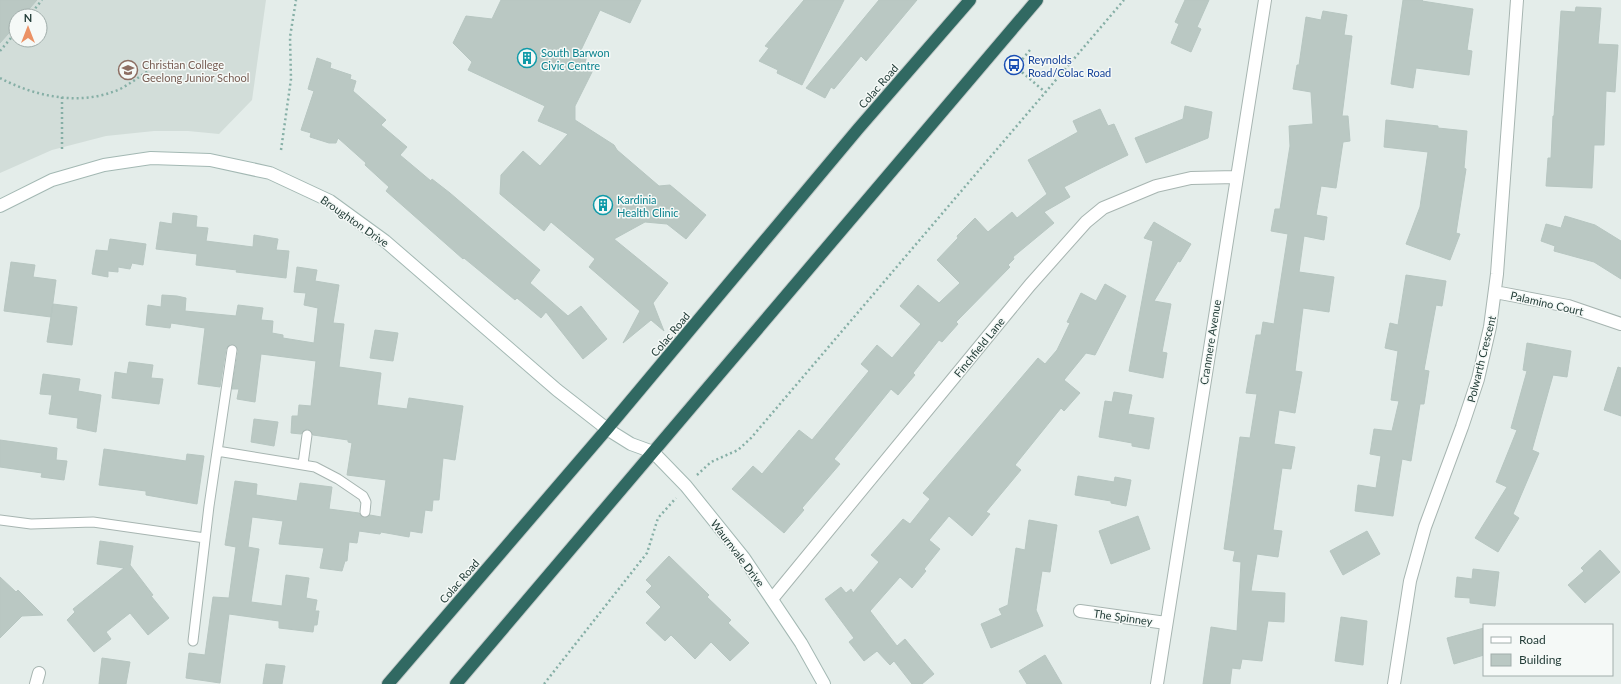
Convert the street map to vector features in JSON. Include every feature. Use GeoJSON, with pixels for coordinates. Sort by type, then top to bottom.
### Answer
{"type":"FeatureCollection","features":[{"type":"Feature","properties":{"kind":"highway","name":"Colac Road"},"geometry":{"type":"LineString","coordinates":[[388,684],[607,429],[858,129],[970,0]]}},
{"type":"Feature","properties":{"kind":"highway"},"geometry":{"type":"LineString","coordinates":[[456,684],[1037,0]]}},
{"type":"Feature","properties":{"kind":"street","name":"Cranmere Avenue"},"geometry":{"type":"LineString","coordinates":[[1157,684],[1265,0]]}},
{"type":"Feature","properties":{"kind":"street","name":"Polwarth Crescent"},"geometry":{"type":"LineString","coordinates":[[1394,684],[1410,581],[1425,527],[1478,379],[1490,327],[1495,292],[1516,0]]}},
{"type":"Feature","properties":{"kind":"street","name":"Broughton Drive"},"geometry":{"type":"LineString","coordinates":[[0,206],[52,180],[104,165],[151,158],[210,160],[270,173],[330,201],[385,241],[557,390],[607,429],[631,444]]}},
{"type":"Feature","properties":{"kind":"street","name":"Finchfield Lane"},"geometry":{"type":"LineString","coordinates":[[772,598],[1025,291],[1086,222],[1103,208],[1156,186],[1191,178],[1236,177]]}},
{"type":"Feature","properties":{"kind":"street","name":"Palamino Court"},"geometry":{"type":"LineString","coordinates":[[1495,292],[1568,306],[1621,324]]}},
{"type":"Feature","properties":{"kind":"street","name":"Waurnvale Drive"},"geometry":{"type":"LineString","coordinates":[[631,444],[653,452],[686,486],[744,558],[801,643],[824,684]]}},
{"type":"Feature","properties":{"kind":"street","name":"The Spinney"},"geometry":{"type":"LineString","coordinates":[[1080,611],[1166,623]]}},
{"type":"Feature","properties":{"kind":"lane"},"geometry":{"type":"LineString","coordinates":[[193,641],[205,538],[232,350]]}},
{"type":"Feature","properties":{"kind":"lane"},"geometry":{"type":"LineString","coordinates":[[303,464],[307,435]]}},
{"type":"Feature","properties":{"kind":"lane"},"geometry":{"type":"LineString","coordinates":[[217,451],[303,464],[326,472],[363,496],[366,500],[365,512]]}},
{"type":"Feature","properties":{"kind":"lane"},"geometry":{"type":"LineString","coordinates":[[0,520],[31,524],[84,522],[205,538]]}},
{"type":"Feature","properties":{"kind":"path"},"geometry":{"type":"LineString","coordinates":[[36,8],[42,0]]}},
{"type":"Feature","properties":{"kind":"path"},"geometry":{"type":"LineString","coordinates":[[281,150],[291,79],[290,37],[296,0]]}},
{"type":"Feature","properties":{"kind":"path"},"geometry":{"type":"LineString","coordinates":[[544,684],[647,553],[658,518],[686,486],[711,462],[738,450],[752,438],[1124,0]]}},
{"type":"Feature","properties":{"kind":"path"},"geometry":{"type":"LineString","coordinates":[[0,51],[8,42]]}},
{"type":"Feature","properties":{"kind":"path"},"geometry":{"type":"LineString","coordinates":[[1030,50],[1016,67],[1045,92]]}},
{"type":"Feature","properties":{"kind":"path"},"geometry":{"type":"LineString","coordinates":[[0,78],[18,87],[46,96],[89,98],[121,88],[148,71]]}},
{"type":"Feature","properties":{"kind":"path"},"geometry":{"type":"LineString","coordinates":[[62,97],[62,150]]}},
{"type":"Feature","properties":{"kind":"shaded area","name":"Christian College Geelong Junior School"},"geometry":{"type":"Polygon","coordinates":[[[0,0],[266,0],[252,100],[219,134],[188,131],[154,131],[106,136],[52,150],[0,173],[0,0]]]}},
{"type":"Feature","properties":{"kind":"building"},"geometry":{"type":"Polygon","coordinates":[[[0,0],[37,0],[30,8],[8,8],[8,34],[0,43],[0,0]]]}},
{"type":"Feature","properties":{"kind":"building"},"geometry":{"type":"Polygon","coordinates":[[[501,0],[641,0],[630,23],[600,10],[581,50],[588,54],[585,62],[593,70],[575,106],[575,120],[614,145],[617,150],[659,186],[670,185],[706,215],[686,239],[667,224],[645,222],[614,239],[668,283],[653,303],[664,331],[651,320],[623,343],[640,311],[589,267],[595,259],[551,222],[544,231],[500,194],[501,175],[523,151],[540,166],[568,134],[538,121],[545,106],[468,70],[472,62],[453,43],[466,16],[492,19],[501,0]]]}},
{"type":"Feature","properties":{"kind":"building"},"geometry":{"type":"Polygon","coordinates":[[[804,0],[844,0],[802,85],[777,73],[778,70],[759,61],[769,48],[765,46],[804,0]]]}},
{"type":"Feature","properties":{"kind":"building"},"geometry":{"type":"Polygon","coordinates":[[[879,0],[917,0],[866,61],[861,56],[834,89],[831,87],[825,98],[806,88],[879,0]]]}},
{"type":"Feature","properties":{"kind":"building"},"geometry":{"type":"Polygon","coordinates":[[[1185,0],[1209,0],[1197,27],[1201,29],[1191,52],[1171,43],[1179,24],[1175,22],[1185,0]]]}},
{"type":"Feature","properties":{"kind":"building"},"geometry":{"type":"Polygon","coordinates":[[[1403,0],[1423,0],[1422,1],[1473,9],[1467,50],[1472,51],[1469,75],[1416,68],[1413,88],[1391,84],[1403,0]]]}},
{"type":"Feature","properties":{"kind":"building"},"geometry":{"type":"Polygon","coordinates":[[[1576,7],[1601,8],[1598,44],[1618,45],[1615,92],[1606,91],[1604,145],[1594,145],[1592,188],[1546,186],[1548,158],[1551,158],[1561,11],[1575,12],[1576,7]]]}},
{"type":"Feature","properties":{"kind":"building"},"geometry":{"type":"Polygon","coordinates":[[[1323,11],[1347,15],[1344,35],[1352,36],[1342,116],[1348,116],[1350,141],[1343,142],[1336,188],[1321,186],[1316,215],[1327,217],[1324,240],[1304,236],[1299,272],[1334,277],[1329,312],[1303,308],[1295,371],[1302,372],[1295,413],[1279,410],[1274,444],[1295,447],[1291,469],[1282,468],[1273,530],[1282,531],[1278,557],[1257,554],[1251,591],[1285,593],[1284,622],[1268,621],[1262,661],[1242,659],[1240,669],[1232,668],[1230,684],[1203,684],[1211,627],[1237,631],[1241,562],[1233,561],[1235,551],[1224,549],[1240,437],[1250,438],[1257,394],[1246,393],[1256,335],[1261,335],[1263,322],[1274,324],[1288,234],[1271,231],[1275,209],[1280,209],[1290,146],[1289,126],[1313,124],[1311,92],[1293,89],[1297,65],[1299,65],[1306,17],[1321,20],[1323,11]]]}},
{"type":"Feature","properties":{"kind":"building"},"geometry":{"type":"Polygon","coordinates":[[[317,58],[331,63],[330,68],[351,75],[350,79],[356,81],[353,91],[386,120],[381,125],[407,147],[400,155],[431,181],[432,179],[450,193],[540,270],[530,283],[568,316],[581,306],[607,339],[583,359],[546,312],[541,318],[517,298],[515,300],[464,258],[463,259],[386,191],[389,187],[365,165],[366,163],[338,138],[336,143],[329,143],[310,137],[311,133],[301,130],[314,91],[308,89],[317,58]]]}},
{"type":"Feature","properties":{"kind":"building"},"geometry":{"type":"Polygon","coordinates":[[[1185,106],[1212,112],[1208,138],[1146,163],[1135,138],[1183,119],[1185,106]]]}},
{"type":"Feature","properties":{"kind":"building"},"geometry":{"type":"Polygon","coordinates":[[[1100,109],[1108,126],[1114,124],[1128,155],[1064,187],[1070,197],[1044,212],[1054,223],[1013,257],[1014,259],[1008,265],[1010,267],[956,322],[958,324],[942,342],[939,340],[913,373],[915,375],[898,395],[891,389],[834,459],[840,464],[802,508],[804,510],[784,533],[732,489],[753,466],[762,474],[799,430],[812,440],[869,371],[861,364],[877,345],[892,358],[921,324],[900,306],[918,285],[939,303],[960,283],[937,260],[958,238],[957,236],[975,218],[988,232],[1012,212],[1017,218],[1047,194],[1028,160],[1078,132],[1073,121],[1100,109]]]}},
{"type":"Feature","properties":{"kind":"building"},"geometry":{"type":"Polygon","coordinates":[[[1386,120],[1467,131],[1464,168],[1466,169],[1456,233],[1460,234],[1450,260],[1406,244],[1420,207],[1428,152],[1384,147],[1386,120]]]}},
{"type":"Feature","properties":{"kind":"building"},"geometry":{"type":"Polygon","coordinates":[[[173,213],[197,216],[196,227],[208,228],[206,241],[253,247],[254,235],[278,239],[276,250],[289,251],[286,278],[236,272],[237,270],[196,265],[197,254],[156,249],[160,222],[172,224],[173,213]]]}},
{"type":"Feature","properties":{"kind":"building"},"geometry":{"type":"Polygon","coordinates":[[[1565,216],[1595,225],[1621,241],[1621,279],[1594,262],[1554,251],[1555,246],[1541,241],[1546,224],[1561,228],[1565,216]]]}},
{"type":"Feature","properties":{"kind":"building"},"geometry":{"type":"Polygon","coordinates":[[[1154,222],[1191,244],[1180,262],[1178,261],[1154,301],[1171,304],[1162,352],[1167,353],[1163,378],[1129,371],[1153,241],[1144,238],[1154,222]]]}},
{"type":"Feature","properties":{"kind":"building"},"geometry":{"type":"Polygon","coordinates":[[[110,239],[146,244],[143,265],[132,263],[130,269],[118,267],[118,272],[108,271],[108,277],[92,274],[96,250],[108,251],[110,239]]]}},
{"type":"Feature","properties":{"kind":"building"},"geometry":{"type":"Polygon","coordinates":[[[11,262],[35,265],[33,277],[56,280],[51,317],[4,311],[11,262]]]}},
{"type":"Feature","properties":{"kind":"building"},"geometry":{"type":"Polygon","coordinates":[[[297,267],[317,270],[315,281],[339,285],[333,323],[344,324],[339,367],[381,373],[377,405],[407,409],[409,398],[463,406],[455,460],[443,458],[439,500],[433,500],[432,511],[425,510],[422,533],[410,531],[409,537],[381,532],[380,534],[359,531],[357,543],[349,542],[347,561],[345,561],[342,571],[320,568],[324,548],[279,544],[283,521],[252,517],[248,547],[259,549],[251,602],[282,606],[286,575],[309,578],[306,598],[317,600],[315,611],[319,611],[317,625],[314,625],[313,632],[279,628],[279,621],[229,614],[220,683],[186,678],[189,653],[205,655],[213,597],[229,598],[236,547],[225,545],[235,481],[257,484],[256,495],[297,501],[300,483],[332,487],[329,509],[359,513],[364,518],[370,515],[381,517],[386,480],[347,475],[352,443],[348,442],[348,440],[313,435],[308,429],[304,430],[301,434],[291,433],[292,416],[298,416],[299,405],[311,406],[316,361],[261,354],[255,402],[237,399],[239,389],[232,389],[238,351],[236,346],[230,344],[226,349],[220,387],[198,384],[205,328],[171,323],[170,328],[146,325],[148,305],[161,307],[162,295],[177,296],[186,298],[185,311],[236,316],[238,305],[263,308],[261,320],[273,321],[272,333],[283,335],[283,338],[314,343],[318,308],[304,305],[306,293],[294,292],[297,267]]]}},
{"type":"Feature","properties":{"kind":"building"},"geometry":{"type":"Polygon","coordinates":[[[1406,275],[1446,281],[1442,306],[1436,305],[1424,370],[1429,371],[1424,404],[1420,404],[1411,461],[1402,459],[1393,516],[1355,511],[1358,485],[1376,488],[1381,456],[1370,454],[1374,429],[1392,431],[1399,401],[1391,400],[1398,351],[1385,348],[1390,323],[1398,325],[1406,275]]]}},
{"type":"Feature","properties":{"kind":"building"},"geometry":{"type":"Polygon","coordinates":[[[1105,284],[1126,296],[1095,355],[1086,353],[1064,380],[1080,393],[1064,411],[1061,408],[1015,465],[1021,470],[986,512],[990,514],[972,536],[949,516],[929,540],[940,549],[924,569],[926,571],[912,588],[900,577],[870,611],[897,646],[905,639],[934,674],[922,684],[912,684],[894,661],[890,665],[877,651],[864,661],[849,642],[854,638],[825,599],[841,587],[846,593],[851,589],[853,593],[879,562],[871,555],[903,519],[910,524],[930,499],[923,493],[1038,358],[1045,364],[1057,350],[1070,323],[1067,322],[1081,293],[1096,301],[1105,284]]]}},
{"type":"Feature","properties":{"kind":"building"},"geometry":{"type":"Polygon","coordinates":[[[53,304],[77,307],[72,345],[47,342],[53,304]]]}},
{"type":"Feature","properties":{"kind":"building"},"geometry":{"type":"Polygon","coordinates":[[[375,330],[398,333],[393,361],[370,358],[375,330]]]}},
{"type":"Feature","properties":{"kind":"building"},"geometry":{"type":"Polygon","coordinates":[[[1527,343],[1571,351],[1567,377],[1553,375],[1532,450],[1539,453],[1513,514],[1519,518],[1498,552],[1475,538],[1507,487],[1496,482],[1517,430],[1511,428],[1527,371],[1523,370],[1527,343]]]}},
{"type":"Feature","properties":{"kind":"building"},"geometry":{"type":"Polygon","coordinates":[[[129,362],[153,365],[151,378],[163,379],[159,404],[112,398],[115,372],[127,374],[129,362]]]}},
{"type":"Feature","properties":{"kind":"building"},"geometry":{"type":"Polygon","coordinates":[[[1618,367],[1621,368],[1621,416],[1604,410],[1618,367]]]}},
{"type":"Feature","properties":{"kind":"building"},"geometry":{"type":"Polygon","coordinates":[[[43,374],[80,379],[78,391],[101,395],[96,432],[77,428],[78,418],[49,414],[52,395],[40,394],[43,374]]]}},
{"type":"Feature","properties":{"kind":"building"},"geometry":{"type":"Polygon","coordinates":[[[1114,392],[1132,395],[1128,414],[1154,418],[1149,449],[1132,446],[1132,443],[1099,437],[1105,401],[1112,402],[1114,392]]]}},
{"type":"Feature","properties":{"kind":"building"},"geometry":{"type":"Polygon","coordinates":[[[254,419],[278,422],[274,446],[251,442],[254,419]]]}},
{"type":"Feature","properties":{"kind":"building"},"geometry":{"type":"Polygon","coordinates":[[[0,440],[57,448],[56,460],[67,461],[64,480],[41,477],[42,473],[0,467],[0,440]]]}},
{"type":"Feature","properties":{"kind":"building"},"geometry":{"type":"Polygon","coordinates":[[[104,449],[186,461],[187,454],[204,456],[197,504],[146,495],[146,491],[99,485],[104,449]]]}},
{"type":"Feature","properties":{"kind":"building"},"geometry":{"type":"Polygon","coordinates":[[[1078,476],[1114,482],[1115,477],[1131,480],[1126,506],[1111,503],[1111,501],[1075,495],[1078,476]]]}},
{"type":"Feature","properties":{"kind":"building"},"geometry":{"type":"Polygon","coordinates":[[[1138,516],[1150,549],[1111,564],[1099,531],[1138,516]]]}},
{"type":"Feature","properties":{"kind":"building"},"geometry":{"type":"Polygon","coordinates":[[[1029,520],[1057,525],[1050,572],[1042,571],[1036,610],[1043,626],[991,648],[981,624],[1002,615],[999,609],[1008,605],[1016,548],[1025,550],[1029,520]]]}},
{"type":"Feature","properties":{"kind":"building"},"geometry":{"type":"Polygon","coordinates":[[[1367,531],[1380,554],[1343,575],[1330,551],[1367,531]]]}},
{"type":"Feature","properties":{"kind":"building"},"geometry":{"type":"Polygon","coordinates":[[[100,541],[133,546],[130,565],[153,595],[151,596],[169,618],[148,635],[130,613],[106,632],[111,639],[94,652],[67,620],[75,612],[73,609],[124,568],[97,564],[100,541]]]}},
{"type":"Feature","properties":{"kind":"building"},"geometry":{"type":"Polygon","coordinates":[[[1600,550],[1620,572],[1585,603],[1568,585],[1584,571],[1581,568],[1600,550]]]}},
{"type":"Feature","properties":{"kind":"building"},"geometry":{"type":"Polygon","coordinates":[[[669,556],[709,595],[707,597],[731,620],[728,623],[749,643],[730,661],[711,642],[695,659],[671,635],[665,641],[646,623],[661,607],[646,592],[652,586],[646,580],[669,556]]]}},
{"type":"Feature","properties":{"kind":"building"},"geometry":{"type":"Polygon","coordinates":[[[1473,569],[1499,572],[1495,606],[1470,603],[1470,598],[1455,597],[1457,577],[1472,579],[1473,569]]]}},
{"type":"Feature","properties":{"kind":"building"},"geometry":{"type":"Polygon","coordinates":[[[0,577],[16,592],[18,590],[43,615],[22,616],[0,638],[0,577]]]}},
{"type":"Feature","properties":{"kind":"building"},"geometry":{"type":"Polygon","coordinates":[[[1341,617],[1367,621],[1363,665],[1335,661],[1341,617]]]}},
{"type":"Feature","properties":{"kind":"building"},"geometry":{"type":"Polygon","coordinates":[[[1483,628],[1483,655],[1454,664],[1447,638],[1483,628]]]}},
{"type":"Feature","properties":{"kind":"building"},"geometry":{"type":"Polygon","coordinates":[[[1045,655],[1062,684],[1027,684],[1019,671],[1045,655]]]}},
{"type":"Feature","properties":{"kind":"building"},"geometry":{"type":"Polygon","coordinates":[[[102,658],[130,662],[126,684],[99,684],[102,658]]]}},
{"type":"Feature","properties":{"kind":"building"},"geometry":{"type":"Polygon","coordinates":[[[266,664],[285,666],[282,684],[263,684],[266,664]]]}},
{"type":"Feature","properties":{"kind":"place","name":"South Barwon Civic Centre"},"geometry":{"type":"Point","coordinates":[527,58]}},
{"type":"Feature","properties":{"kind":"place","name":"Reynolds Road/Colac Road"},"geometry":{"type":"Point","coordinates":[1014,65]}},
{"type":"Feature","properties":{"kind":"place","name":"Christian College Geelong Junior School"},"geometry":{"type":"Point","coordinates":[128,70]}},
{"type":"Feature","properties":{"kind":"place","name":"Kardinia Health Clinic"},"geometry":{"type":"Point","coordinates":[603,205]}}]}
